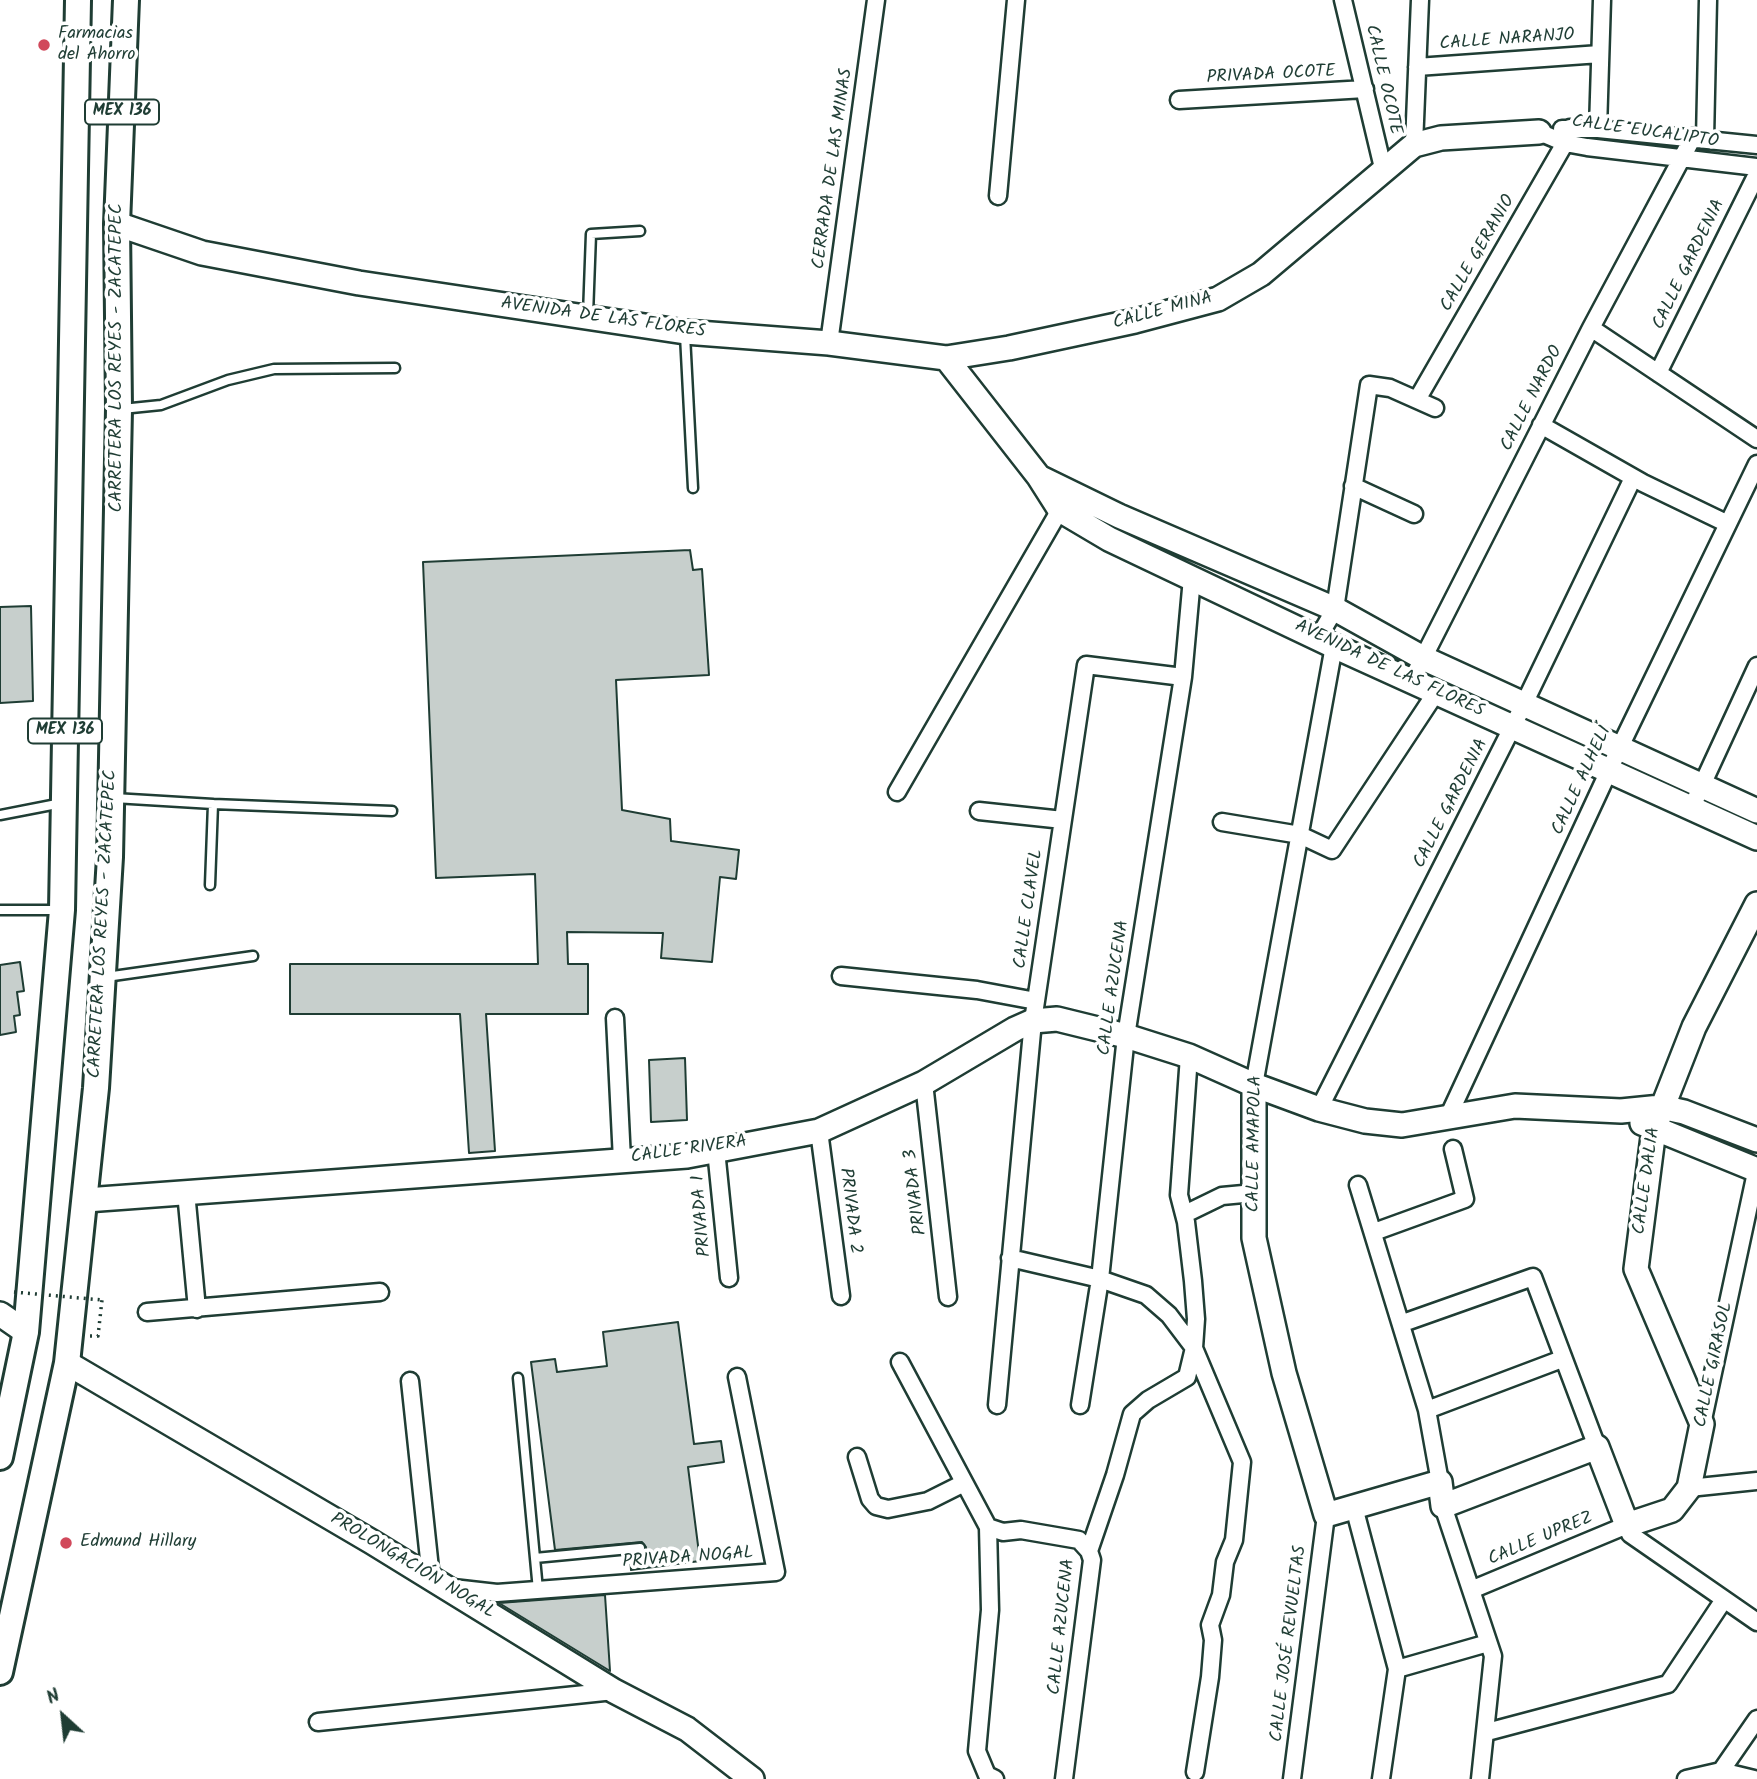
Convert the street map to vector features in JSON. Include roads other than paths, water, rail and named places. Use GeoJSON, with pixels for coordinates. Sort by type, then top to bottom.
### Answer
{"type":"FeatureCollection","features":[{"type":"Feature","properties":{"kind":"main road","name":"MEX 136"},"geometry":{"type":"LineString","coordinates":[[0,1457],[26,1332],[62,910],[78,0]]}},
{"type":"Feature","properties":{"kind":"main road","name":"CARRETERA LOS REYES - ZACATEPEC"},"geometry":{"type":"LineString","coordinates":[[0,1672],[67,1363],[86,1199],[103,978],[111,798],[119,409],[117,224],[126,0]]}},
{"type":"Feature","properties":{"kind":"main road"},"geometry":{"type":"LineString","coordinates":[[1414,145],[1441,138],[1539,132]]}},
{"type":"Feature","properties":{"kind":"main road","name":"CALLE MINA"},"geometry":{"type":"LineString","coordinates":[[946,358],[1110,327],[1219,299],[1261,274],[1383,168],[1414,145]]}},
{"type":"Feature","properties":{"kind":"main road","name":"AVENIDA DE LAS FLORES"},"geometry":{"type":"LineString","coordinates":[[117,224],[202,253],[359,283],[685,332],[829,343],[946,358],[1039,477],[1109,539],[1326,642],[1757,838]]}},
{"type":"Feature","properties":{"kind":"main road","name":"AVENIDA DE LAS FLORES"},"geometry":{"type":"LineString","coordinates":[[1065,501],[1335,609],[1423,658],[1523,706],[1757,811]]}},
{"type":"Feature","properties":{"kind":"main road","name":"CALLE DALIA"},"geometry":{"type":"LineString","coordinates":[[1702,1424],[1636,1269],[1654,1129],[1661,1107],[1694,1027],[1757,904]]}},
{"type":"Feature","properties":{"kind":"main road","name":"CALLE RIVERA"},"geometry":{"type":"LineString","coordinates":[[86,1199],[687,1156],[819,1131],[924,1083],[1014,1029],[1034,1011],[1189,1056],[1254,1085],[1319,1109],[1365,1121],[1402,1125],[1515,1106],[1621,1111],[1661,1107]]}},
{"type":"Feature","properties":{"kind":"main road","name":"CALLE AMAPOLA"},"geometry":{"type":"LineString","coordinates":[[1254,1085],[1254,1238],[1284,1373],[1326,1515]]}},
{"type":"Feature","properties":{"kind":"main road"},"geometry":{"type":"LineString","coordinates":[[1661,1107],[1684,1112],[1757,1140]]}},
{"type":"Feature","properties":{"kind":"main road"},"geometry":{"type":"LineString","coordinates":[[1621,1111],[1654,1129],[1757,1169]]}},
{"type":"Feature","properties":{"kind":"main road"},"geometry":{"type":"LineString","coordinates":[[0,1314],[26,1332]]}},
{"type":"Feature","properties":{"kind":"main road","name":"PROLONGACIÓN NOGAL"},"geometry":{"type":"LineString","coordinates":[[67,1363],[439,1583],[614,1691],[687,1729],[752,1779]]}},
{"type":"Feature","properties":{"kind":"main road","name":"CALLE GIRASOL"},"geometry":{"type":"LineString","coordinates":[[1689,1489],[1702,1424]]}},
{"type":"Feature","properties":{"kind":"main road"},"geometry":{"type":"LineString","coordinates":[[1326,1515],[1440,1482],[1443,1506],[1597,1447],[1627,1525],[1672,1510],[1689,1489]]}},
{"type":"Feature","properties":{"kind":"street","name":"CERRADA DE LAS MINAS"},"geometry":{"type":"LineString","coordinates":[[829,343],[876,0]]}},
{"type":"Feature","properties":{"kind":"street"},"geometry":{"type":"LineString","coordinates":[[998,196],[1016,0]]}},
{"type":"Feature","properties":{"kind":"street","name":"CALLE OCOTE"},"geometry":{"type":"LineString","coordinates":[[1343,0],[1383,168]]}},
{"type":"Feature","properties":{"kind":"street"},"geometry":{"type":"LineString","coordinates":[[1414,145],[1420,0]]}},
{"type":"Feature","properties":{"kind":"street"},"geometry":{"type":"LineString","coordinates":[[1598,129],[1602,0]]}},
{"type":"Feature","properties":{"kind":"street"},"geometry":{"type":"LineString","coordinates":[[1699,138],[1708,0]]}},
{"type":"Feature","properties":{"kind":"street","name":"CALLE NARANJO"},"geometry":{"type":"LineString","coordinates":[[1417,67],[1600,54]]}},
{"type":"Feature","properties":{"kind":"street","name":"PRIVADA OCOTE"},"geometry":{"type":"LineString","coordinates":[[1179,100],[1365,89]]}},
{"type":"Feature","properties":{"kind":"street","name":"CALLE EUCALIPTO"},"geometry":{"type":"LineString","coordinates":[[1568,136],[1598,129],[1757,145]]}},
{"type":"Feature","properties":{"kind":"street","name":"CALLE EUCALIPTO"},"geometry":{"type":"LineString","coordinates":[[1539,132],[1682,158],[1757,167]]}},
{"type":"Feature","properties":{"kind":"street","name":"CALLE GERANIO"},"geometry":{"type":"LineString","coordinates":[[1418,398],[1568,136]]}},
{"type":"Feature","properties":{"kind":"street","name":"CALLE NARDO"},"geometry":{"type":"LineString","coordinates":[[1412,680],[1591,328],[1682,158],[1699,138]]}},
{"type":"Feature","properties":{"kind":"street","name":"CALLE GARDENIA"},"geometry":{"type":"LineString","coordinates":[[1658,373],[1757,174]]}},
{"type":"Feature","properties":{"kind":"street"},"geometry":{"type":"LineString","coordinates":[[1591,328],[1658,373],[1755,431]]}},
{"type":"Feature","properties":{"kind":"street"},"geometry":{"type":"LineString","coordinates":[[1326,642],[1335,609],[1369,385],[1418,398],[1435,408]]}},
{"type":"Feature","properties":{"kind":"street"},"geometry":{"type":"LineString","coordinates":[[1541,425],[1633,478],[1726,523]]}},
{"type":"Feature","properties":{"kind":"street","name":"CALLE ALHELÍ"},"geometry":{"type":"LineString","coordinates":[[1448,1117],[1726,523],[1757,464]]}},
{"type":"Feature","properties":{"kind":"street","name":"CALLE GARDENIA"},"geometry":{"type":"LineString","coordinates":[[1319,1109],[1523,706],[1633,478]]}},
{"type":"Feature","properties":{"kind":"street"},"geometry":{"type":"LineString","coordinates":[[1353,486],[1414,514]]}},
{"type":"Feature","properties":{"kind":"street"},"geometry":{"type":"LineString","coordinates":[[897,792],[1065,501]]}},
{"type":"Feature","properties":{"kind":"street"},"geometry":{"type":"LineString","coordinates":[[1234,598],[1248,574]]}},
{"type":"Feature","properties":{"kind":"street","name":"CALLE AZUCENA"},"geometry":{"type":"LineString","coordinates":[[1080,1405],[1100,1279],[1126,1036],[1183,677],[1192,578]]}},
{"type":"Feature","properties":{"kind":"street","name":"CALLE AMAPOLA"},"geometry":{"type":"LineString","coordinates":[[1254,1085],[1300,835],[1326,642]]}},
{"type":"Feature","properties":{"kind":"street","name":"CALLE CLAVEL"},"geometry":{"type":"LineString","coordinates":[[997,1405],[1034,1011],[1086,665],[1183,677]]}},
{"type":"Feature","properties":{"kind":"street"},"geometry":{"type":"LineString","coordinates":[[1691,809],[1757,666]]}},
{"type":"Feature","properties":{"kind":"street"},"geometry":{"type":"LineString","coordinates":[[1222,822],[1300,835],[1332,850],[1437,691]]}},
{"type":"Feature","properties":{"kind":"street"},"geometry":{"type":"LineString","coordinates":[[979,811],[1063,820]]}},
{"type":"Feature","properties":{"kind":"street"},"geometry":{"type":"LineString","coordinates":[[841,976],[976,990],[1034,1011]]}},
{"type":"Feature","properties":{"kind":"street"},"geometry":{"type":"LineString","coordinates":[[615,1018],[622,1160]]}},
{"type":"Feature","properties":{"kind":"street","name":"CALLE AZUCENA"},"geometry":{"type":"LineString","coordinates":[[1064,1779],[1092,1560],[1089,1551],[1132,1414],[1148,1400],[1187,1377],[1194,1348],[1196,1319],[1185,1214],[1179,1195],[1189,1056]]}},
{"type":"Feature","properties":{"kind":"street","name":"PRIVADA 3"},"geometry":{"type":"LineString","coordinates":[[924,1083],[948,1297]]}},
{"type":"Feature","properties":{"kind":"street","name":"PRIVADA 2"},"geometry":{"type":"LineString","coordinates":[[819,1131],[841,1296]]}},
{"type":"Feature","properties":{"kind":"street"},"geometry":{"type":"LineString","coordinates":[[1374,1232],[1465,1199],[1453,1149]]}},
{"type":"Feature","properties":{"kind":"street","name":"PRIVADA 1"},"geometry":{"type":"LineString","coordinates":[[716,1150],[729,1278]]}},
{"type":"Feature","properties":{"kind":"street","name":"CALLE GIRASOL"},"geometry":{"type":"LineString","coordinates":[[1702,1424],[1757,1169]]}},
{"type":"Feature","properties":{"kind":"street"},"geometry":{"type":"LineString","coordinates":[[1358,1185],[1403,1323],[1427,1410],[1440,1482]]}},
{"type":"Feature","properties":{"kind":"street"},"geometry":{"type":"LineString","coordinates":[[186,1192],[197,1309]]}},
{"type":"Feature","properties":{"kind":"street"},"geometry":{"type":"LineString","coordinates":[[1185,1214],[1222,1196],[1254,1193]]}},
{"type":"Feature","properties":{"kind":"street"},"geometry":{"type":"LineString","coordinates":[[1010,1258],[1100,1279],[1146,1295],[1169,1315],[1194,1348],[1242,1462],[1234,1540],[1225,1562],[1221,1595],[1210,1625],[1213,1640],[1210,1676],[1195,1772]]}},
{"type":"Feature","properties":{"kind":"street"},"geometry":{"type":"LineString","coordinates":[[1403,1323],[1532,1277],[1597,1447]]}},
{"type":"Feature","properties":{"kind":"street"},"geometry":{"type":"LineString","coordinates":[[148,1312],[380,1292]]}},
{"type":"Feature","properties":{"kind":"street"},"geometry":{"type":"LineString","coordinates":[[1427,1410],[1562,1359]]}},
{"type":"Feature","properties":{"kind":"street"},"geometry":{"type":"LineString","coordinates":[[900,1362],[988,1527],[990,1610],[977,1751],[987,1775],[995,1779]]}},
{"type":"Feature","properties":{"kind":"street","name":"PRIVADA NOGAL"},"geometry":{"type":"LineString","coordinates":[[439,1583],[497,1593],[776,1572],[737,1377]]}},
{"type":"Feature","properties":{"kind":"street"},"geometry":{"type":"LineString","coordinates":[[410,1381],[439,1583]]}},
{"type":"Feature","properties":{"kind":"street"},"geometry":{"type":"LineString","coordinates":[[857,1457],[870,1499],[876,1506],[888,1509],[909,1507],[964,1483]]}},
{"type":"Feature","properties":{"kind":"street"},"geometry":{"type":"LineString","coordinates":[[1689,1489],[1757,1481]]}},
{"type":"Feature","properties":{"kind":"street"},"geometry":{"type":"LineString","coordinates":[[1443,1506],[1493,1656],[1480,1779]]}},
{"type":"Feature","properties":{"kind":"street"},"geometry":{"type":"LineString","coordinates":[[1354,1507],[1396,1669],[1381,1779]]}},
{"type":"Feature","properties":{"kind":"street","name":"CALLE JOSÉ REVUELTAS"},"geometry":{"type":"LineString","coordinates":[[1292,1779],[1326,1515]]}},
{"type":"Feature","properties":{"kind":"street"},"geometry":{"type":"LineString","coordinates":[[1627,1525],[1630,1534],[1723,1601],[1757,1622]]}},
{"type":"Feature","properties":{"kind":"street","name":"CALLE UPREZ"},"geometry":{"type":"LineString","coordinates":[[1471,1590],[1627,1525]]}},
{"type":"Feature","properties":{"kind":"street"},"geometry":{"type":"LineString","coordinates":[[988,1527],[1003,1532],[1021,1530],[1079,1539],[1089,1551]]}},
{"type":"Feature","properties":{"kind":"street"},"geometry":{"type":"LineString","coordinates":[[1487,1732],[1668,1684],[1723,1601]]}},
{"type":"Feature","properties":{"kind":"street"},"geometry":{"type":"LineString","coordinates":[[1396,1669],[1488,1643]]}},
{"type":"Feature","properties":{"kind":"street"},"geometry":{"type":"LineString","coordinates":[[318,1722],[614,1691]]}},
{"type":"Feature","properties":{"kind":"street"},"geometry":{"type":"LineString","coordinates":[[1721,1771],[1757,1719]]}},
{"type":"Feature","properties":{"kind":"street"},"geometry":{"type":"LineString","coordinates":[[1686,1779],[1721,1771],[1754,1779]]}},
{"type":"Feature","properties":{"kind":"lane"},"geometry":{"type":"LineString","coordinates":[[587,318],[591,234],[640,231]]}},
{"type":"Feature","properties":{"kind":"lane"},"geometry":{"type":"LineString","coordinates":[[685,332],[693,488]]}},
{"type":"Feature","properties":{"kind":"lane"},"geometry":{"type":"LineString","coordinates":[[119,409],[161,404],[228,380],[274,369],[395,368]]}},
{"type":"Feature","properties":{"kind":"lane"},"geometry":{"type":"LineString","coordinates":[[111,798],[392,811]]}},
{"type":"Feature","properties":{"kind":"lane"},"geometry":{"type":"LineString","coordinates":[[0,815],[64,802]]}},
{"type":"Feature","properties":{"kind":"lane"},"geometry":{"type":"LineString","coordinates":[[210,885],[213,804]]}},
{"type":"Feature","properties":{"kind":"lane"},"geometry":{"type":"LineString","coordinates":[[0,910],[62,910]]}},
{"type":"Feature","properties":{"kind":"lane"},"geometry":{"type":"LineString","coordinates":[[103,978],[253,956]]}},
{"type":"Feature","properties":{"kind":"lane"},"geometry":{"type":"LineString","coordinates":[[518,1378],[538,1590]]}},
{"type":"Feature","properties":{"kind":"lane"},"geometry":{"type":"LineString","coordinates":[[535,1558],[640,1548]]}},
{"type":"Feature","properties":{"kind":"place","name":"Farmacias del Ahorro"},"geometry":{"type":"Point","coordinates":[44,45]}},
{"type":"Feature","properties":{"kind":"place","name":"Edmund Hillary"},"geometry":{"type":"Point","coordinates":[66,1543]}}]}
